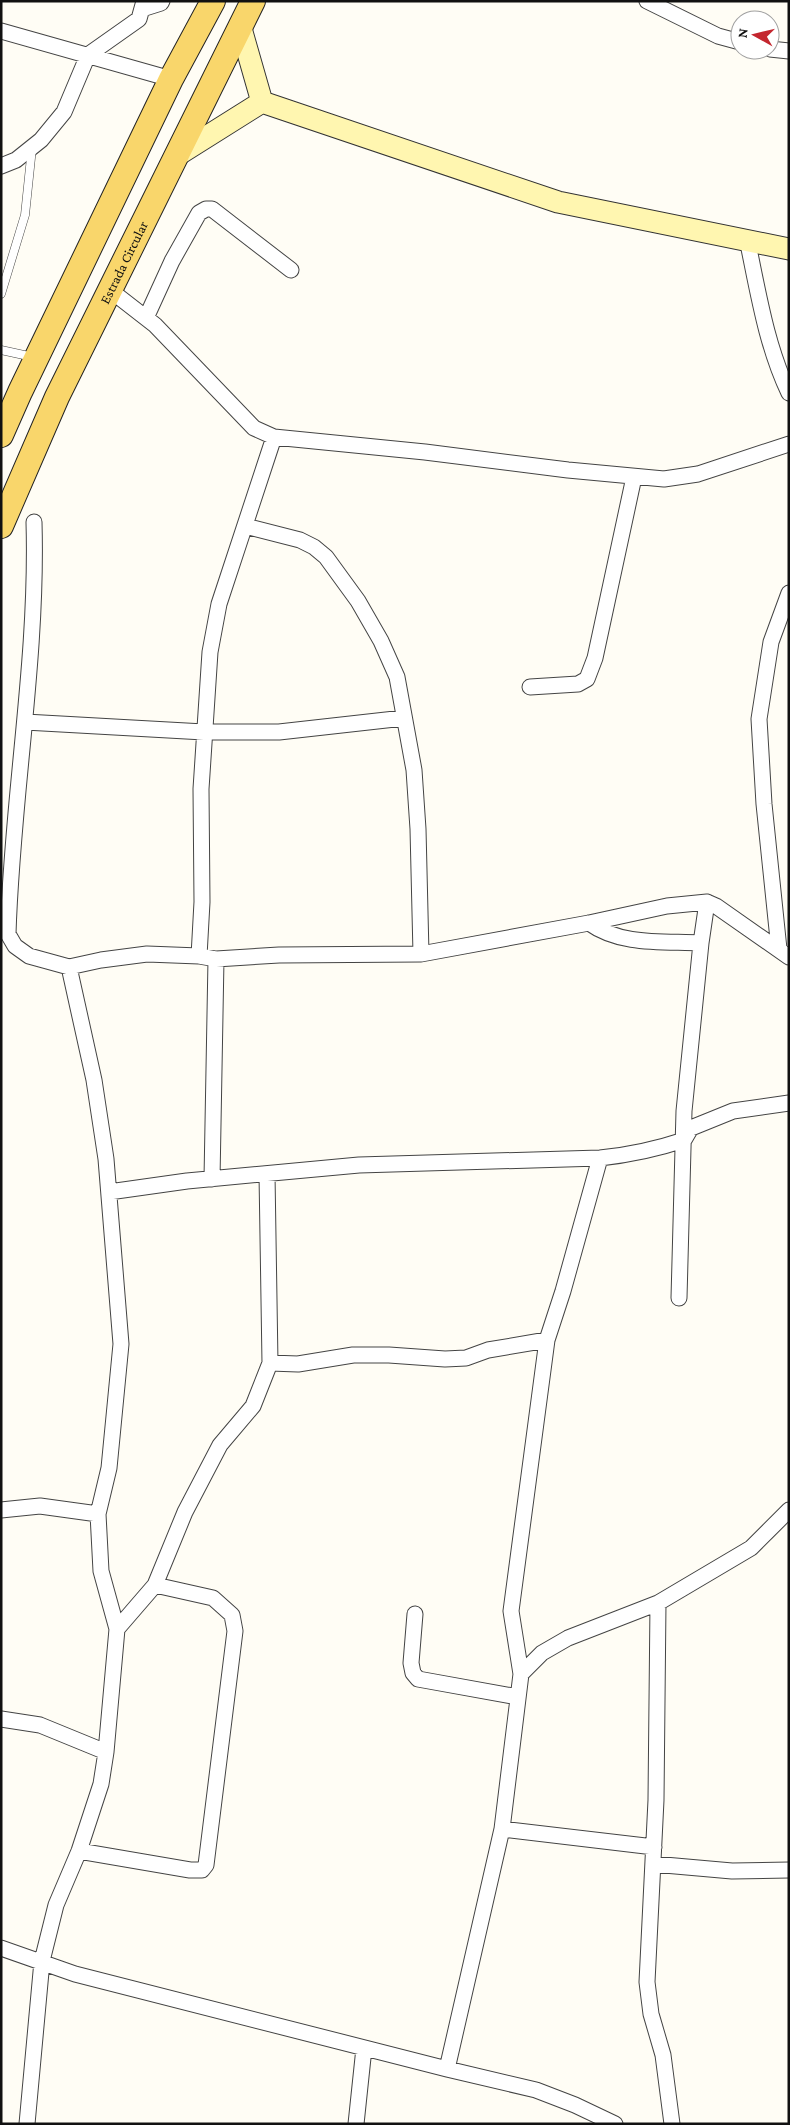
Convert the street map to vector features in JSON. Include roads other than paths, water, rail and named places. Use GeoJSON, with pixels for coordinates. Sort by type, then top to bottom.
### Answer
{"type":"FeatureCollection","features":[{"type":"Feature","properties":{"kind":"main road"},"geometry":{"type":"LineString","coordinates":[[1,435],[36,358],[171,79],[213,1]]}},
{"type":"Feature","properties":{"kind":"main road","name":"Estrada Circular"},"geometry":{"type":"LineString","coordinates":[[1,526],[57,397],[253,1]]}},
{"type":"Feature","properties":{"kind":"street"},"geometry":{"type":"LineString","coordinates":[[1,166],[16,160],[32,148],[64,112],[88,55],[139,18],[143,5],[161,4],[162,1]]}},
{"type":"Feature","properties":{"kind":"street"},"geometry":{"type":"LineString","coordinates":[[647,1],[718,36],[730,39]]}},
{"type":"Feature","properties":{"kind":"street"},"geometry":{"type":"LineString","coordinates":[[240,25],[262,102]]}},
{"type":"Feature","properties":{"kind":"street"},"geometry":{"type":"LineString","coordinates":[[1,31],[171,79]]}},
{"type":"Feature","properties":{"kind":"street"},"geometry":{"type":"LineString","coordinates":[[176,156],[262,102]]}},
{"type":"Feature","properties":{"kind":"street"},"geometry":{"type":"LineString","coordinates":[[262,102],[558,202],[746,239],[783,244]]}},
{"type":"Feature","properties":{"kind":"street"},"geometry":{"type":"LineString","coordinates":[[146,318],[186,236],[199,213],[206,209],[212,210],[291,270]]}},
{"type":"Feature","properties":{"kind":"street"},"geometry":{"type":"LineString","coordinates":[[746,239],[768,336],[789,393]]}},
{"type":"Feature","properties":{"kind":"street"},"geometry":{"type":"LineString","coordinates":[[110,290],[168,337],[254,428],[274,437],[664,479],[698,474],[789,444]]}},
{"type":"Feature","properties":{"kind":"street"},"geometry":{"type":"LineString","coordinates":[[199,956],[202,902],[201,789],[210,652],[219,604],[274,437]]}},
{"type":"Feature","properties":{"kind":"street"},"geometry":{"type":"LineString","coordinates":[[530,687],[578,684],[587,679],[595,658],[634,477]]}},
{"type":"Feature","properties":{"kind":"street"},"geometry":{"type":"LineString","coordinates":[[34,522],[35,595],[8,934],[15,946],[29,956],[69,967],[101,960],[147,954],[199,956],[216,959],[279,955],[421,954],[590,923],[666,906],[707,902],[716,906],[784,953]]}},
{"type":"Feature","properties":{"kind":"street"},"geometry":{"type":"LineString","coordinates":[[245,526],[300,540],[314,547],[326,557],[358,601],[381,641],[396,677],[414,770],[418,829],[421,954]]}},
{"type":"Feature","properties":{"kind":"street"},"geometry":{"type":"LineString","coordinates":[[784,953],[764,804],[759,720],[770,642],[789,593]]}},
{"type":"Feature","properties":{"kind":"street"},"geometry":{"type":"LineString","coordinates":[[25,722],[204,732],[279,732],[404,718]]}},
{"type":"Feature","properties":{"kind":"street"},"geometry":{"type":"LineString","coordinates":[[679,1298],[684,1111],[707,902]]}},
{"type":"Feature","properties":{"kind":"street"},"geometry":{"type":"LineString","coordinates":[[590,923],[600,931],[626,939],[701,943]]}},
{"type":"Feature","properties":{"kind":"street"},"geometry":{"type":"LineString","coordinates":[[212,1178],[216,959]]}},
{"type":"Feature","properties":{"kind":"street"},"geometry":{"type":"LineString","coordinates":[[27,2124],[42,1961],[56,1906],[79,1852],[101,1784],[106,1752],[117,1629],[101,1571],[98,1514],[110,1468],[121,1344],[106,1160],[94,1080],[69,967]]}},
{"type":"Feature","properties":{"kind":"street"},"geometry":{"type":"LineString","coordinates":[[109,1192],[212,1178],[369,1164],[600,1158],[663,1147],[684,1140],[691,1128],[732,1111],[789,1103]]}},
{"type":"Feature","properties":{"kind":"street"},"geometry":{"type":"LineString","coordinates":[[447,2070],[502,1829],[521,1674],[510,1611],[547,1340],[563,1291],[600,1158]]}},
{"type":"Feature","properties":{"kind":"street"},"geometry":{"type":"LineString","coordinates":[[117,1629],[155,1585],[185,1512],[220,1445],[253,1406],[270,1363],[267,1174]]}},
{"type":"Feature","properties":{"kind":"street"},"geometry":{"type":"LineString","coordinates":[[270,1363],[298,1364],[353,1355],[459,1358],[488,1350],[547,1340]]}},
{"type":"Feature","properties":{"kind":"street"},"geometry":{"type":"LineString","coordinates":[[1,1510],[40,1506],[98,1514]]}},
{"type":"Feature","properties":{"kind":"street"},"geometry":{"type":"LineString","coordinates":[[521,1674],[542,1652],[568,1638],[658,1603],[751,1548],[789,1510]]}},
{"type":"Feature","properties":{"kind":"street"},"geometry":{"type":"LineString","coordinates":[[79,1852],[190,1870],[202,1870],[206,1865],[235,1631],[232,1615],[213,1598],[155,1585]]}},
{"type":"Feature","properties":{"kind":"street"},"geometry":{"type":"LineString","coordinates":[[658,1603],[654,1847],[647,1982],[651,2014],[662,2055],[672,2124]]}},
{"type":"Feature","properties":{"kind":"street"},"geometry":{"type":"LineString","coordinates":[[415,1614],[411,1663],[413,1673],[418,1679],[518,1697]]}},
{"type":"Feature","properties":{"kind":"street"},"geometry":{"type":"LineString","coordinates":[[1,1719],[40,1725],[106,1752]]}},
{"type":"Feature","properties":{"kind":"street"},"geometry":{"type":"LineString","coordinates":[[502,1829],[654,1847]]}},
{"type":"Feature","properties":{"kind":"street"},"geometry":{"type":"LineString","coordinates":[[653,1864],[732,1870],[789,1870]]}},
{"type":"Feature","properties":{"kind":"street"},"geometry":{"type":"LineString","coordinates":[[1,1948],[76,1974],[447,2070],[536,2090],[576,2105],[614,2124]]}},
{"type":"Feature","properties":{"kind":"street"},"geometry":{"type":"LineString","coordinates":[[356,2124],[364,2048]]}},
{"type":"Feature","properties":{"kind":"lane"},"geometry":{"type":"LineString","coordinates":[[1,294],[24,215],[32,148]]}},
{"type":"Feature","properties":{"kind":"lane"},"geometry":{"type":"LineString","coordinates":[[1,350],[36,358]]}}]}
